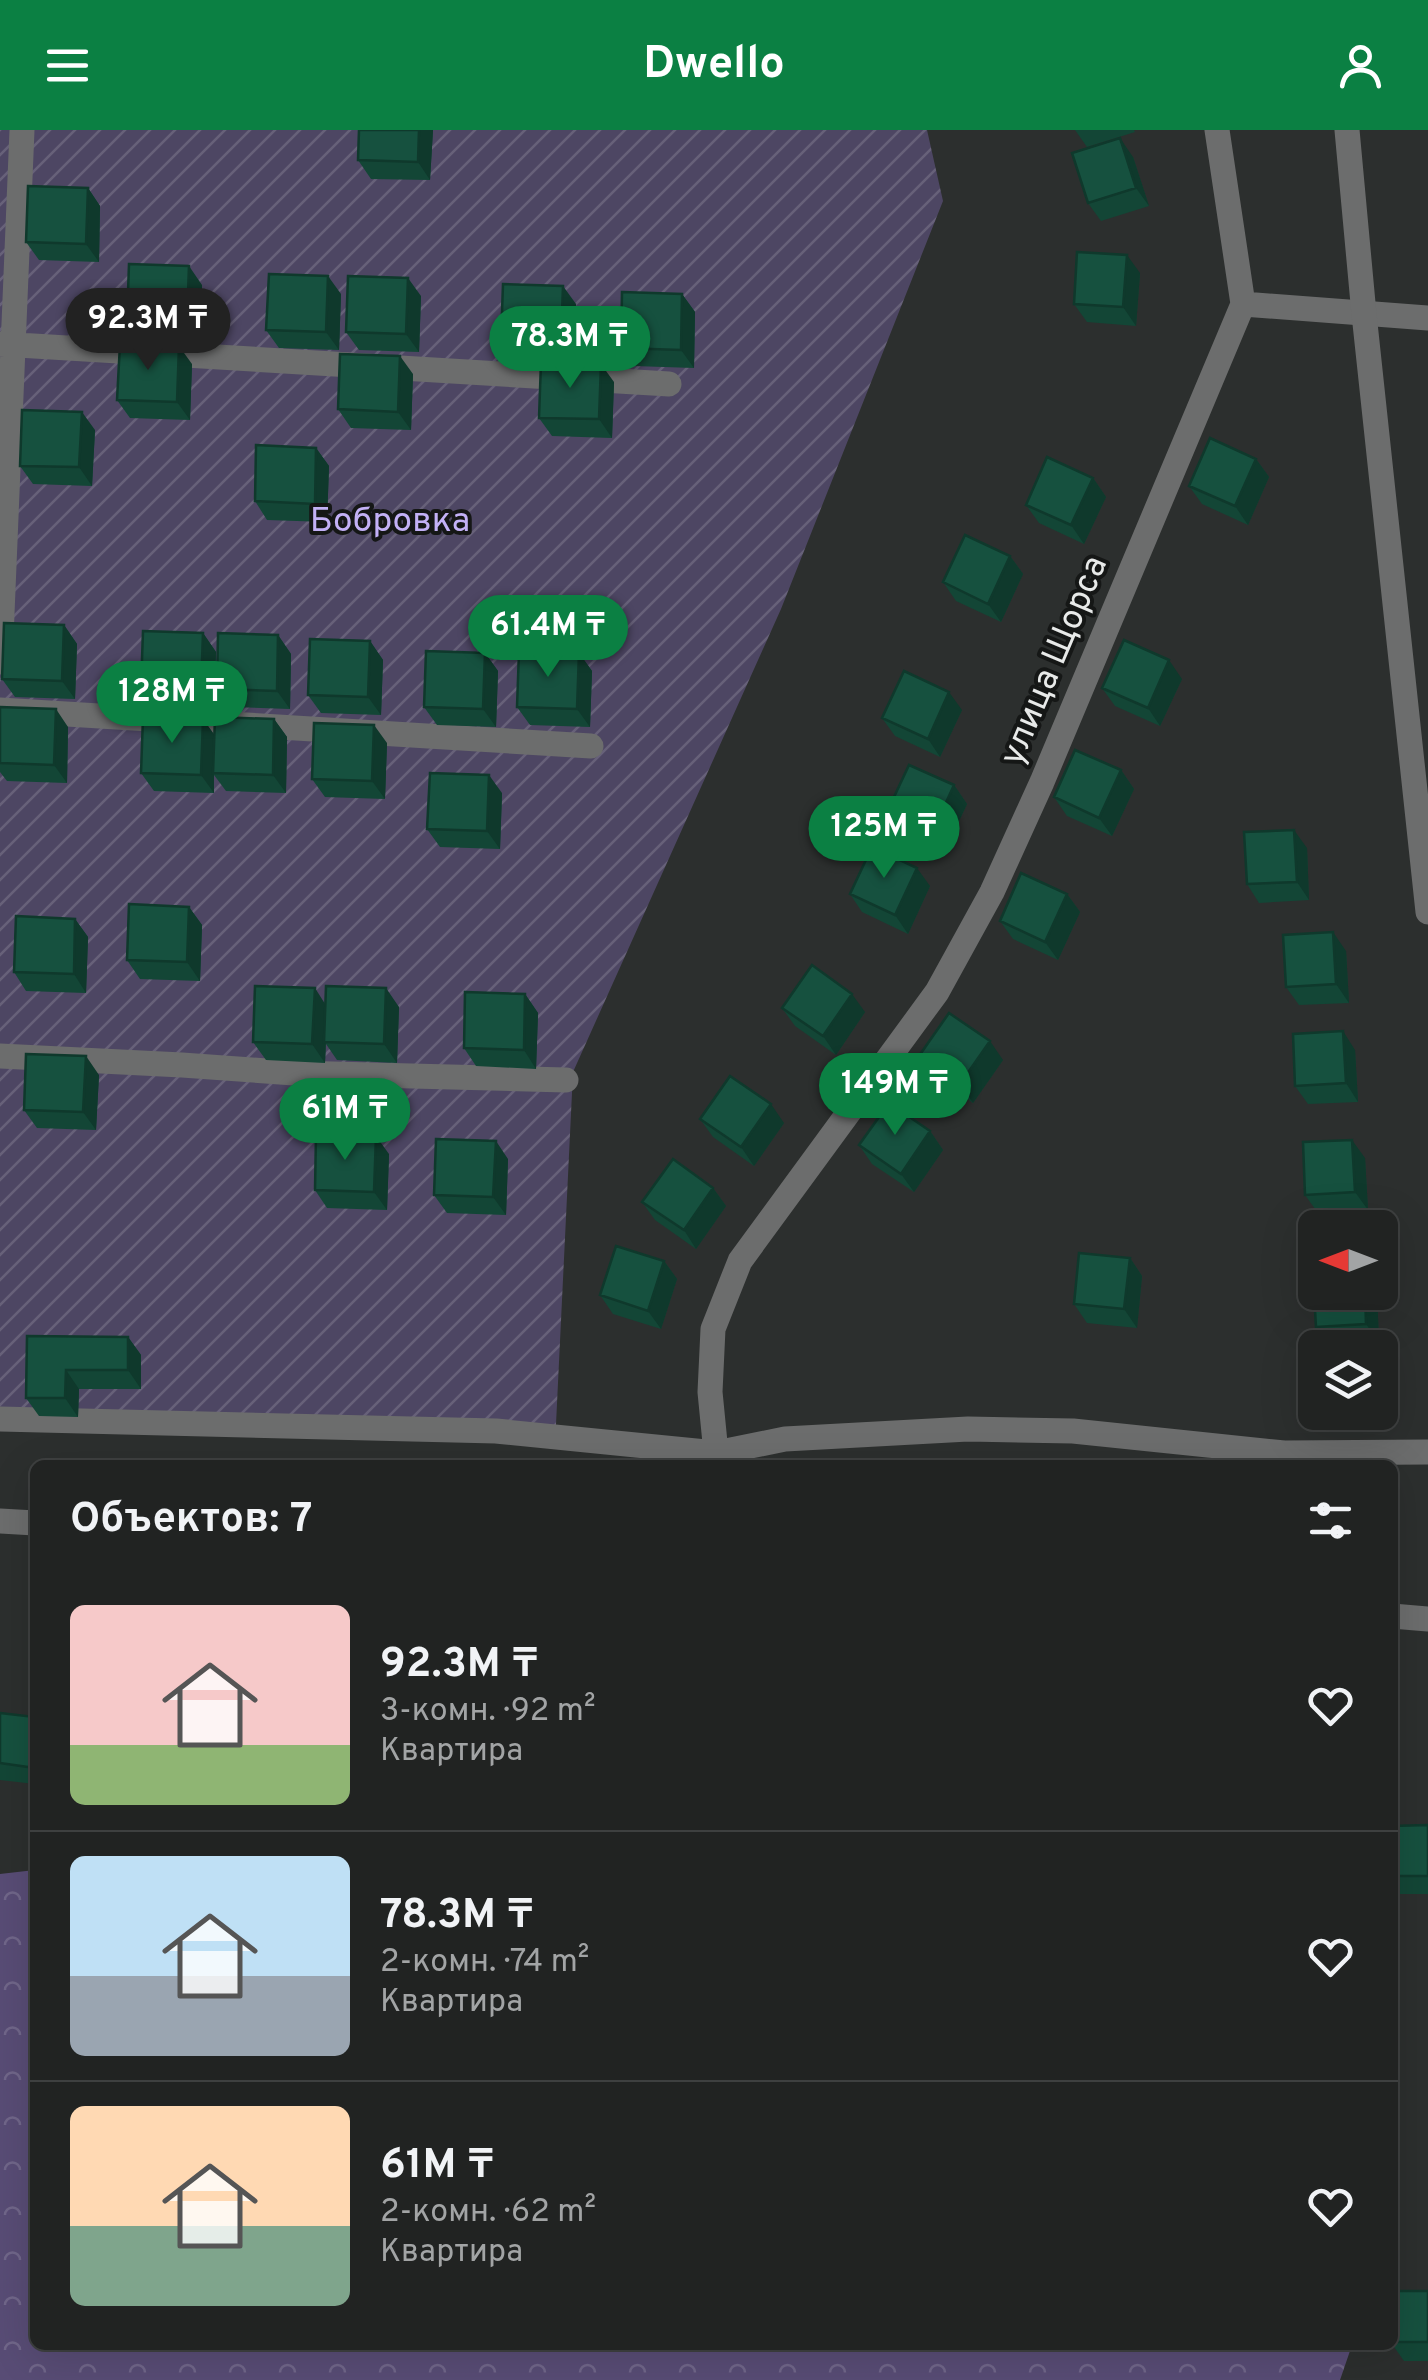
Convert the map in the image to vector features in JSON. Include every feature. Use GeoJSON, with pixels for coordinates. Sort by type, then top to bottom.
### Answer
{"type":"FeatureCollection","features":[{"type":"Feature","properties":{"kind":"street"},"geometry":{"type":"LineString","coordinates":[[0,662],[7,345],[22,130]]}},
{"type":"Feature","properties":{"kind":"street"},"geometry":{"type":"LineString","coordinates":[[1217,130],[1243,304],[1428,318]]}},
{"type":"Feature","properties":{"kind":"street"},"geometry":{"type":"LineString","coordinates":[[1347,130],[1425,853],[1428,912]]}},
{"type":"Feature","properties":{"kind":"street","name":"улица Щорса"},"geometry":{"type":"LineString","coordinates":[[718,1459],[710,1392],[713,1329],[740,1260],[938,992],[992,892],[1243,304]]}},
{"type":"Feature","properties":{"kind":"street"},"geometry":{"type":"LineString","coordinates":[[7,345],[669,384]]}},
{"type":"Feature","properties":{"kind":"street"},"geometry":{"type":"LineString","coordinates":[[0,710],[591,746]]}},
{"type":"Feature","properties":{"kind":"street"},"geometry":{"type":"LineString","coordinates":[[0,1056],[294,1073],[566,1080]]}},
{"type":"Feature","properties":{"kind":"street"},"geometry":{"type":"LineString","coordinates":[[0,1419],[496,1430],[718,1459],[785,1439],[968,1429],[1072,1431],[1284,1453],[1428,1452]]}},
{"type":"Feature","properties":{"kind":"street"},"geometry":{"type":"LineString","coordinates":[[0,1521],[30,1523]]}},
{"type":"Feature","properties":{"kind":"street"},"geometry":{"type":"LineString","coordinates":[[1398,1616],[1428,1618]]}},
{"type":"Feature","properties":{"kind":"green space","name":"Бобровка"},"geometry":{"type":"Polygon","coordinates":[[[0,130],[927,130],[943,201],[781,609],[573,1072],[555,1445],[0,1426],[0,130]]]}},
{"type":"Feature","properties":{"kind":"green space"},"geometry":{"type":"Polygon","coordinates":[[[30,1871],[30,2350],[1350,2350],[1340,2380],[0,2380],[0,1874],[30,1871]]]}},
{"type":"Feature","properties":{"kind":"building"},"geometry":{"type":"Polygon","coordinates":[[[359,130],[419,130],[418,162],[358,160],[359,130]]]}},
{"type":"Feature","properties":{"kind":"building"},"geometry":{"type":"Polygon","coordinates":[[[1120,138],[1136,188],[1088,203],[1072,153],[1120,138]]]}},
{"type":"Feature","properties":{"kind":"building"},"geometry":{"type":"Polygon","coordinates":[[[28,186],[88,188],[86,244],[26,242],[28,186]]]}},
{"type":"Feature","properties":{"kind":"building"},"geometry":{"type":"Polygon","coordinates":[[[1077,252],[1127,255],[1123,307],[1074,304],[1077,252]]]}},
{"type":"Feature","properties":{"kind":"building"},"geometry":{"type":"Polygon","coordinates":[[[129,264],[189,266],[187,322],[127,320],[129,264]]]}},
{"type":"Feature","properties":{"kind":"building"},"geometry":{"type":"Polygon","coordinates":[[[269,274],[328,276],[326,332],[266,330],[269,274]]]}},
{"type":"Feature","properties":{"kind":"building"},"geometry":{"type":"Polygon","coordinates":[[[348,276],[408,278],[406,334],[346,332],[348,276]]]}},
{"type":"Feature","properties":{"kind":"building"},"geometry":{"type":"Polygon","coordinates":[[[503,284],[563,286],[561,342],[501,340],[503,284]]]}},
{"type":"Feature","properties":{"kind":"building"},"geometry":{"type":"Polygon","coordinates":[[[622,292],[682,294],[681,350],[621,348],[622,292]]]}},
{"type":"Feature","properties":{"kind":"building"},"geometry":{"type":"Polygon","coordinates":[[[120,344],[179,346],[177,402],[117,400],[120,344]]]}},
{"type":"Feature","properties":{"kind":"building"},"geometry":{"type":"Polygon","coordinates":[[[340,354],[400,356],[398,412],[338,409],[340,354]]]}},
{"type":"Feature","properties":{"kind":"building"},"geometry":{"type":"Polygon","coordinates":[[[541,362],[601,364],[599,419],[539,418],[541,362]]]}},
{"type":"Feature","properties":{"kind":"building"},"geometry":{"type":"Polygon","coordinates":[[[22,410],[82,412],[79,467],[20,466],[22,410]]]}},
{"type":"Feature","properties":{"kind":"building"},"geometry":{"type":"Polygon","coordinates":[[[1210,438],[1256,459],[1235,506],[1189,486],[1210,438]]]}},
{"type":"Feature","properties":{"kind":"building"},"geometry":{"type":"Polygon","coordinates":[[[256,445],[316,448],[315,504],[255,501],[256,445]]]}},
{"type":"Feature","properties":{"kind":"building"},"geometry":{"type":"Polygon","coordinates":[[[1047,457],[1093,478],[1071,525],[1026,505],[1047,457]]]}},
{"type":"Feature","properties":{"kind":"building"},"geometry":{"type":"Polygon","coordinates":[[[965,535],[1010,556],[988,604],[943,582],[965,535]]]}},
{"type":"Feature","properties":{"kind":"building"},"geometry":{"type":"Polygon","coordinates":[[[4,623],[64,625],[62,681],[2,679],[4,623]]]}},
{"type":"Feature","properties":{"kind":"building"},"geometry":{"type":"Polygon","coordinates":[[[143,631],[203,633],[201,689],[141,687],[143,631]]]}},
{"type":"Feature","properties":{"kind":"building"},"geometry":{"type":"Polygon","coordinates":[[[218,633],[278,635],[277,691],[217,689],[218,633]]]}},
{"type":"Feature","properties":{"kind":"building"},"geometry":{"type":"Polygon","coordinates":[[[310,639],[370,641],[368,697],[308,695],[310,639]]]}},
{"type":"Feature","properties":{"kind":"building"},"geometry":{"type":"Polygon","coordinates":[[[1124,640],[1169,660],[1148,708],[1102,688],[1124,640]]]}},
{"type":"Feature","properties":{"kind":"building"},"geometry":{"type":"Polygon","coordinates":[[[426,651],[485,653],[483,709],[424,707],[426,651]]]}},
{"type":"Feature","properties":{"kind":"building"},"geometry":{"type":"Polygon","coordinates":[[[519,651],[579,653],[577,709],[517,707],[519,651]]]}},
{"type":"Feature","properties":{"kind":"building"},"geometry":{"type":"Polygon","coordinates":[[[904,671],[949,692],[928,739],[882,718],[904,671]]]}},
{"type":"Feature","properties":{"kind":"building"},"geometry":{"type":"Polygon","coordinates":[[[0,707],[56,709],[54,765],[0,763],[0,707]]]}},
{"type":"Feature","properties":{"kind":"building"},"geometry":{"type":"Polygon","coordinates":[[[143,717],[203,719],[201,775],[141,773],[143,717]]]}},
{"type":"Feature","properties":{"kind":"building"},"geometry":{"type":"Polygon","coordinates":[[[215,717],[274,719],[273,775],[213,773],[215,717]]]}},
{"type":"Feature","properties":{"kind":"building"},"geometry":{"type":"Polygon","coordinates":[[[314,723],[374,725],[372,781],[312,779],[314,723]]]}},
{"type":"Feature","properties":{"kind":"building"},"geometry":{"type":"Polygon","coordinates":[[[1075,750],[1121,770],[1099,818],[1054,797],[1075,750]]]}},
{"type":"Feature","properties":{"kind":"building"},"geometry":{"type":"Polygon","coordinates":[[[909,765],[954,785],[932,833],[887,812],[909,765]]]}},
{"type":"Feature","properties":{"kind":"building"},"geometry":{"type":"Polygon","coordinates":[[[430,773],[489,775],[487,831],[427,829],[430,773]]]}},
{"type":"Feature","properties":{"kind":"building"},"geometry":{"type":"Polygon","coordinates":[[[1294,830],[1297,882],[1247,884],[1244,832],[1294,830]]]}},
{"type":"Feature","properties":{"kind":"building"},"geometry":{"type":"Polygon","coordinates":[[[872,847],[917,868],[895,915],[850,894],[872,847]]]}},
{"type":"Feature","properties":{"kind":"building"},"geometry":{"type":"Polygon","coordinates":[[[1021,873],[1067,894],[1045,942],[1000,921],[1021,873]]]}},
{"type":"Feature","properties":{"kind":"building"},"geometry":{"type":"Polygon","coordinates":[[[129,904],[189,907],[187,962],[127,960],[129,904]]]}},
{"type":"Feature","properties":{"kind":"building"},"geometry":{"type":"Polygon","coordinates":[[[16,916],[75,919],[74,974],[14,972],[16,916]]]}},
{"type":"Feature","properties":{"kind":"building"},"geometry":{"type":"Polygon","coordinates":[[[1333,932],[1336,984],[1286,987],[1283,935],[1333,932]]]}},
{"type":"Feature","properties":{"kind":"building"},"geometry":{"type":"Polygon","coordinates":[[[812,965],[852,994],[823,1036],[782,1008],[812,965]]]}},
{"type":"Feature","properties":{"kind":"building"},"geometry":{"type":"Polygon","coordinates":[[[255,986],[315,988],[312,1044],[253,1042],[255,986]]]}},
{"type":"Feature","properties":{"kind":"building"},"geometry":{"type":"Polygon","coordinates":[[[326,986],[386,988],[384,1044],[324,1042],[326,986]]]}},
{"type":"Feature","properties":{"kind":"building"},"geometry":{"type":"Polygon","coordinates":[[[465,992],[525,994],[524,1050],[464,1048],[465,992]]]}},
{"type":"Feature","properties":{"kind":"building"},"geometry":{"type":"Polygon","coordinates":[[[949,1013],[990,1041],[960,1084],[919,1056],[949,1013]]]}},
{"type":"Feature","properties":{"kind":"building"},"geometry":{"type":"Polygon","coordinates":[[[1343,1031],[1346,1083],[1295,1086],[1293,1034],[1343,1031]]]}},
{"type":"Feature","properties":{"kind":"building"},"geometry":{"type":"Polygon","coordinates":[[[26,1054],[86,1056],[83,1112],[24,1110],[26,1054]]]}},
{"type":"Feature","properties":{"kind":"building"},"geometry":{"type":"Polygon","coordinates":[[[730,1076],[771,1104],[741,1147],[700,1119],[730,1076]]]}},
{"type":"Feature","properties":{"kind":"building"},"geometry":{"type":"Polygon","coordinates":[[[889,1103],[930,1131],[901,1174],[859,1145],[889,1103]]]}},
{"type":"Feature","properties":{"kind":"building"},"geometry":{"type":"Polygon","coordinates":[[[316,1134],[376,1136],[374,1192],[315,1190],[316,1134]]]}},
{"type":"Feature","properties":{"kind":"building"},"geometry":{"type":"Polygon","coordinates":[[[436,1139],[496,1141],[493,1197],[434,1195],[436,1139]]]}},
{"type":"Feature","properties":{"kind":"building"},"geometry":{"type":"Polygon","coordinates":[[[1352,1140],[1355,1192],[1305,1195],[1303,1142],[1352,1140]]]}},
{"type":"Feature","properties":{"kind":"building"},"geometry":{"type":"Polygon","coordinates":[[[673,1159],[713,1188],[684,1230],[642,1202],[673,1159]]]}},
{"type":"Feature","properties":{"kind":"building"},"geometry":{"type":"Polygon","coordinates":[[[616,1246],[664,1261],[648,1311],[600,1295],[616,1246]]]}},
{"type":"Feature","properties":{"kind":"building"},"geometry":{"type":"Polygon","coordinates":[[[1079,1253],[1130,1258],[1124,1309],[1074,1304],[1079,1253]]]}},
{"type":"Feature","properties":{"kind":"building"},"geometry":{"type":"Polygon","coordinates":[[[1315,1310],[1366,1310],[1366,1324],[1316,1327],[1315,1310]]]}},
{"type":"Feature","properties":{"kind":"building"},"geometry":{"type":"Polygon","coordinates":[[[27,1336],[128,1337],[128,1370],[66,1370],[65,1398],[26,1398],[27,1336]]]}},
{"type":"Feature","properties":{"kind":"building"},"geometry":{"type":"Polygon","coordinates":[[[0,1713],[30,1716],[30,1767],[0,1763],[0,1713]]]}},
{"type":"Feature","properties":{"kind":"building"},"geometry":{"type":"Polygon","coordinates":[[[1428,1825],[1428,1876],[1398,1876],[1398,1826],[1428,1825]]]}},
{"type":"Feature","properties":{"kind":"building"},"geometry":{"type":"Polygon","coordinates":[[[1398,2291],[1428,2291],[1428,2342],[1398,2342],[1398,2291]]]}}]}
